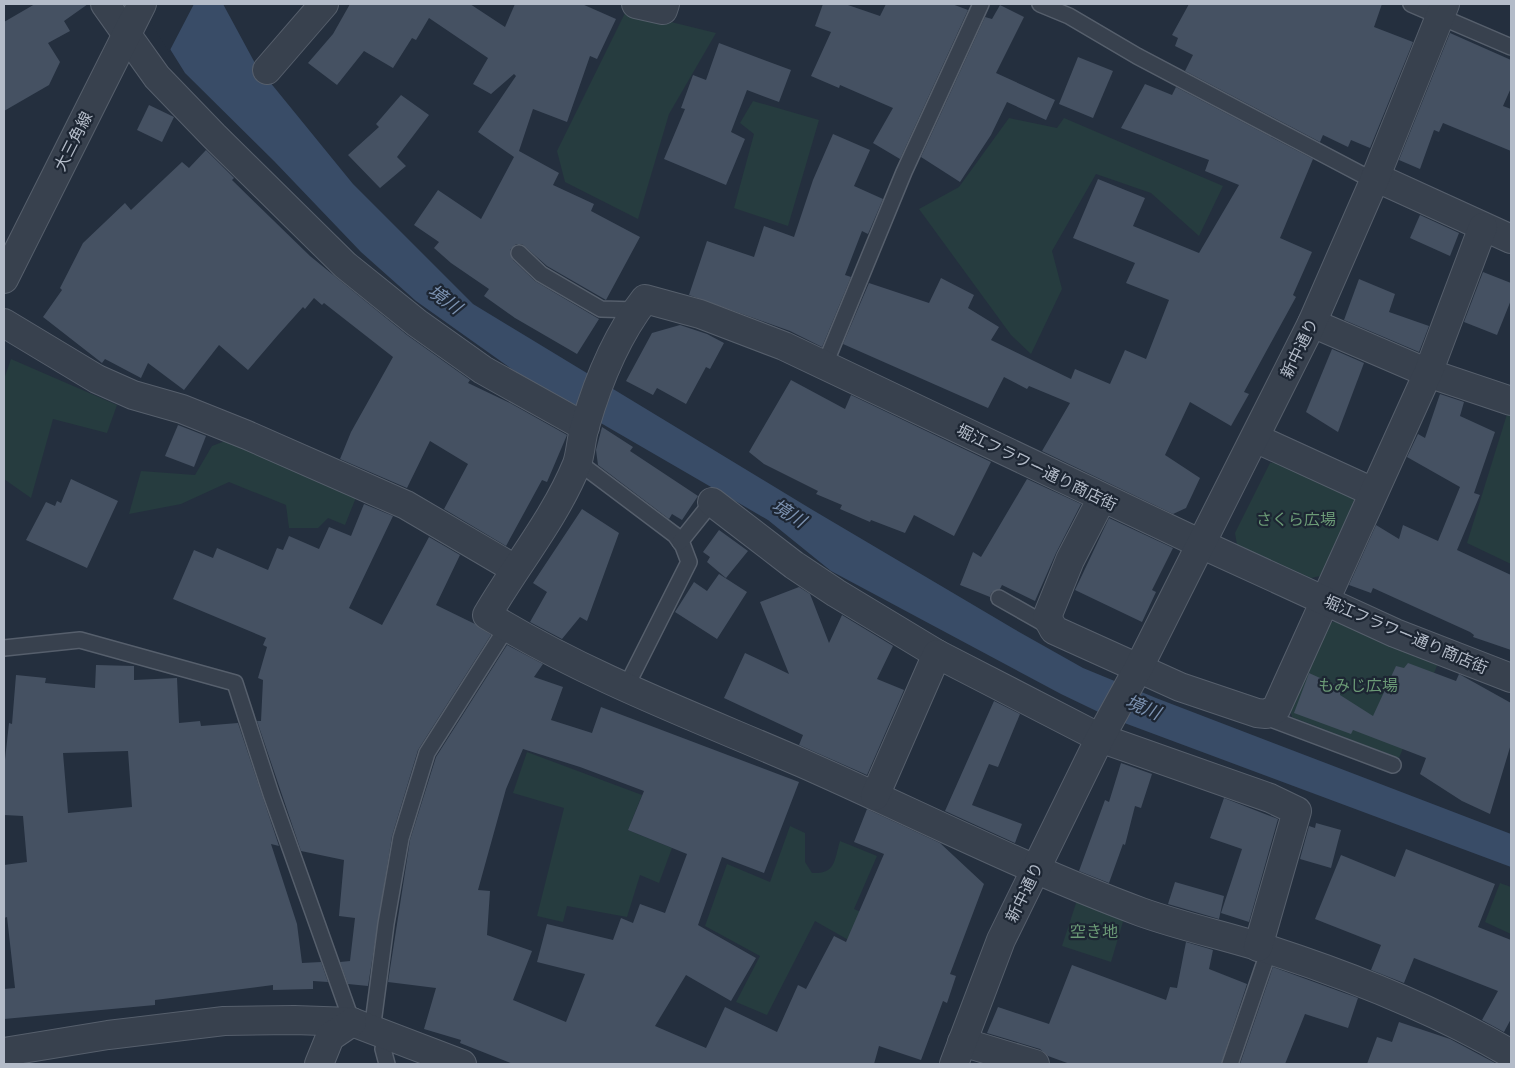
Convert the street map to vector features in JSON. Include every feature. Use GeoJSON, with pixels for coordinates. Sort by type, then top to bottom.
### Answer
{"type":"FeatureCollection","features":[{"type":"Feature","properties":{"kind":"street"},"geometry":{"type":"LineString","coordinates":[[105,4],[134,20],[157,77],[345,265],[417,323],[483,370],[587,420]]}},
{"type":"Feature","properties":{"kind":"street"},"geometry":{"type":"LineString","coordinates":[[267,70],[324,4]]}},
{"type":"Feature","properties":{"kind":"street"},"geometry":{"type":"LineString","coordinates":[[636,4],[663,10],[664,4]]}},
{"type":"Feature","properties":{"kind":"street","name":"新中通り"},"geometry":{"type":"LineString","coordinates":[[958,1053],[1001,940],[1103,732],[1135,674],[1312,323],[1375,179],[1442,10]]}},
{"type":"Feature","properties":{"kind":"street","name":"大三角線"},"geometry":{"type":"LineString","coordinates":[[5,271],[134,20]]}},
{"type":"Feature","properties":{"kind":"street"},"geometry":{"type":"LineString","coordinates":[[1375,179],[1511,239]]}},
{"type":"Feature","properties":{"kind":"street"},"geometry":{"type":"LineString","coordinates":[[1102,498],[1070,560],[1047,617],[1053,629],[1107,655],[1135,674],[1257,713],[1266,714],[1276,709],[1428,373],[1483,227]]}},
{"type":"Feature","properties":{"kind":"street","name":"堀江フラワー通り商店街"},"geometry":{"type":"LineString","coordinates":[[637,310],[645,299],[700,314],[776,342],[1102,498],[1395,633],[1511,678]]}},
{"type":"Feature","properties":{"kind":"street"},"geometry":{"type":"LineString","coordinates":[[637,310],[618,341],[600,378],[587,420],[578,462],[538,535],[487,615],[626,687],[875,796],[1036,870],[1186,928],[1263,948],[1386,992],[1511,1054]]}},
{"type":"Feature","properties":{"kind":"street"},"geometry":{"type":"LineString","coordinates":[[4,323],[97,379],[133,395],[182,409],[247,435],[406,505],[516,569]]}},
{"type":"Feature","properties":{"kind":"street"},"geometry":{"type":"LineString","coordinates":[[1312,323],[1428,373],[1511,401]]}},
{"type":"Feature","properties":{"kind":"street"},"geometry":{"type":"LineString","coordinates":[[1255,438],[1373,492]]}},
{"type":"Feature","properties":{"kind":"street"},"geometry":{"type":"LineString","coordinates":[[712,502],[819,582],[937,654],[1103,732],[1270,798],[1297,811],[1263,948]]}},
{"type":"Feature","properties":{"kind":"street"},"geometry":{"type":"LineString","coordinates":[[875,796],[937,654]]}},
{"type":"Feature","properties":{"kind":"street"},"geometry":{"type":"LineString","coordinates":[[4,1052],[108,1035],[224,1021],[294,1020],[371,1029],[462,1064]]}},
{"type":"Feature","properties":{"kind":"street"},"geometry":{"type":"LineString","coordinates":[[319,1064],[330,1037],[371,1029]]}},
{"type":"Feature","properties":{"kind":"street"},"geometry":{"type":"LineString","coordinates":[[958,1053],[1034,1064]]}},
{"type":"Feature","properties":{"kind":"lane"},"geometry":{"type":"LineString","coordinates":[[824,364],[904,172],[982,4]]}},
{"type":"Feature","properties":{"kind":"lane"},"geometry":{"type":"LineString","coordinates":[[1040,4],[1069,16],[1137,56],[1375,179]]}},
{"type":"Feature","properties":{"kind":"lane"},"geometry":{"type":"LineString","coordinates":[[1411,4],[1442,10],[1511,48]]}},
{"type":"Feature","properties":{"kind":"lane"},"geometry":{"type":"LineString","coordinates":[[519,253],[541,274],[601,309],[637,310]]}},
{"type":"Feature","properties":{"kind":"lane"},"geometry":{"type":"LineString","coordinates":[[578,462],[675,534],[689,562],[626,687]]}},
{"type":"Feature","properties":{"kind":"lane"},"geometry":{"type":"LineString","coordinates":[[680,542],[712,502]]}},
{"type":"Feature","properties":{"kind":"lane"},"geometry":{"type":"LineString","coordinates":[[999,598],[1053,629]]}},
{"type":"Feature","properties":{"kind":"lane"},"geometry":{"type":"LineString","coordinates":[[371,1029],[401,838],[427,753],[507,627]]}},
{"type":"Feature","properties":{"kind":"lane"},"geometry":{"type":"LineString","coordinates":[[4,648],[80,640],[235,683],[271,794],[371,1029],[383,1049],[387,1064]]}},
{"type":"Feature","properties":{"kind":"lane"},"geometry":{"type":"LineString","coordinates":[[1257,713],[1393,766]]}},
{"type":"Feature","properties":{"kind":"lane"},"geometry":{"type":"LineString","coordinates":[[1230,1064],[1263,948]]}},
{"type":"Feature","properties":{"kind":"green space"},"geometry":{"type":"Polygon","coordinates":[[[626,11],[716,33],[669,114],[638,219],[565,182],[557,151],[626,11]]]}},
{"type":"Feature","properties":{"kind":"green space"},"geometry":{"type":"Polygon","coordinates":[[[753,101],[819,120],[788,226],[734,208],[754,134],[740,123],[753,101]]]}},
{"type":"Feature","properties":{"kind":"green space"},"geometry":{"type":"Polygon","coordinates":[[[1009,118],[1057,128],[1064,118],[1223,186],[1199,236],[1151,193],[1096,174],[1052,251],[1062,289],[1031,354],[1011,335],[919,209],[959,187],[1009,118]]]}},
{"type":"Feature","properties":{"kind":"green space"},"geometry":{"type":"Polygon","coordinates":[[[11,359],[117,405],[107,433],[53,419],[31,498],[4,479],[4,379],[11,359]]]}},
{"type":"Feature","properties":{"kind":"green space"},"geometry":{"type":"Polygon","coordinates":[[[1508,411],[1511,412],[1511,564],[1467,543],[1508,411]]]}},
{"type":"Feature","properties":{"kind":"green space"},"geometry":{"type":"Polygon","coordinates":[[[225,441],[357,495],[345,525],[328,518],[318,528],[289,528],[286,505],[229,482],[181,504],[129,514],[141,471],[195,475],[212,446],[225,441]]]}},
{"type":"Feature","properties":{"kind":"green space","name":"さくら広場"},"geometry":{"type":"Polygon","coordinates":[[[1285,460],[1353,492],[1357,508],[1325,575],[1311,578],[1237,545],[1235,533],[1270,463],[1285,460]]]}},
{"type":"Feature","properties":{"kind":"green space","name":"もみじ広場"},"geometry":{"type":"Polygon","coordinates":[[[1341,621],[1439,661],[1399,758],[1292,717],[1288,702],[1325,623],[1341,621]]]}},
{"type":"Feature","properties":{"kind":"green space"},"geometry":{"type":"Polygon","coordinates":[[[527,752],[642,795],[628,830],[672,848],[659,883],[640,875],[627,917],[567,906],[563,922],[537,916],[564,808],[513,793],[527,752]]]}},
{"type":"Feature","properties":{"kind":"green space"},"geometry":{"type":"Polygon","coordinates":[[[790,826],[805,833],[805,862],[812,873],[820,873],[830,869],[835,860],[840,841],[877,856],[854,909],[877,919],[859,946],[815,921],[767,1015],[736,1002],[760,956],[705,926],[727,864],[770,882],[790,826]]]}},
{"type":"Feature","properties":{"kind":"green space"},"geometry":{"type":"Polygon","coordinates":[[[1500,883],[1511,887],[1511,934],[1485,922],[1500,883]]]}},
{"type":"Feature","properties":{"kind":"green space","name":"空き地"},"geometry":{"type":"Polygon","coordinates":[[[1077,900],[1125,915],[1111,962],[1062,946],[1077,900]]]}},
{"type":"Feature","properties":{"kind":"water","name":"境川"},"geometry":{"type":"Polygon","coordinates":[[[142,4],[223,4],[256,65],[353,184],[473,304],[811,509],[1083,668],[1156,698],[1511,834],[1511,867],[1111,718],[1061,694],[831,571],[768,520],[530,382],[416,301],[361,252],[274,161],[185,73],[142,4]]]}},
{"type":"Feature","properties":{"kind":"pier"},"geometry":{"type":"Polygon","coordinates":[[[194,4],[169,52],[140,5],[194,4]]]}},
{"type":"Feature","properties":{"kind":"building"},"geometry":{"type":"Polygon","coordinates":[[[35,4],[88,4],[64,21],[70,31],[48,43],[60,62],[49,85],[4,111],[4,22],[35,4]]]}},
{"type":"Feature","properties":{"kind":"building"},"geometry":{"type":"Polygon","coordinates":[[[350,4],[470,4],[505,27],[515,4],[582,4],[616,19],[597,59],[590,56],[567,122],[533,109],[519,151],[559,173],[553,185],[594,204],[591,211],[640,237],[606,300],[547,266],[522,244],[516,244],[510,250],[513,260],[535,281],[599,319],[577,354],[515,318],[484,296],[489,289],[451,263],[434,248],[439,242],[414,225],[438,190],[481,219],[514,157],[478,132],[516,76],[514,74],[491,94],[473,84],[488,58],[429,18],[416,40],[412,38],[393,68],[364,51],[337,85],[308,63],[333,34],[350,4]]]}},
{"type":"Feature","properties":{"kind":"building"},"geometry":{"type":"Polygon","coordinates":[[[823,4],[845,4],[880,16],[886,4],[952,4],[968,10],[900,159],[873,143],[893,108],[840,85],[839,88],[811,76],[831,32],[815,26],[823,4]]]}},
{"type":"Feature","properties":{"kind":"building"},"geometry":{"type":"Polygon","coordinates":[[[1189,4],[1382,4],[1374,27],[1413,42],[1370,148],[1351,140],[1348,147],[1323,135],[1320,142],[1185,71],[1193,55],[1175,46],[1178,38],[1172,35],[1189,4]]]}},
{"type":"Feature","properties":{"kind":"building"},"geometry":{"type":"Polygon","coordinates":[[[1000,5],[1024,17],[996,73],[1055,100],[1046,120],[1007,102],[991,135],[960,182],[921,157],[985,17],[992,19],[1000,5]]]}},
{"type":"Feature","properties":{"kind":"building"},"geometry":{"type":"Polygon","coordinates":[[[1450,33],[1511,60],[1511,88],[1503,106],[1511,109],[1511,151],[1443,123],[1439,132],[1434,130],[1420,169],[1399,160],[1450,33]]]}},
{"type":"Feature","properties":{"kind":"building"},"geometry":{"type":"Polygon","coordinates":[[[719,43],[791,70],[779,102],[747,90],[731,132],[745,139],[726,185],[664,159],[685,109],[681,108],[693,75],[706,80],[719,43]]]}},
{"type":"Feature","properties":{"kind":"building"},"geometry":{"type":"Polygon","coordinates":[[[1078,57],[1113,71],[1093,118],[1059,104],[1078,57]]]}},
{"type":"Feature","properties":{"kind":"building"},"geometry":{"type":"Polygon","coordinates":[[[1145,84],[1172,95],[1176,87],[1313,159],[1280,238],[1312,252],[1293,295],[1296,297],[1244,392],[1249,394],[1231,426],[1190,402],[1165,455],[1200,478],[1186,508],[1173,514],[1042,451],[1070,403],[1029,386],[1027,389],[1004,377],[988,408],[843,344],[869,283],[929,303],[941,278],[974,295],[968,308],[999,327],[991,340],[1071,379],[1075,369],[1110,384],[1125,350],[1146,359],[1169,300],[1126,283],[1135,263],[1073,238],[1098,179],[1145,198],[1133,226],[1199,253],[1239,185],[1205,171],[1209,160],[1121,128],[1145,84]]]}},
{"type":"Feature","properties":{"kind":"building"},"geometry":{"type":"Polygon","coordinates":[[[401,95],[429,115],[397,157],[406,166],[380,188],[348,155],[379,127],[376,124],[401,95]]]}},
{"type":"Feature","properties":{"kind":"building"},"geometry":{"type":"Polygon","coordinates":[[[149,105],[174,117],[162,142],[137,130],[149,105]]]}},
{"type":"Feature","properties":{"kind":"building"},"geometry":{"type":"Polygon","coordinates":[[[833,134],[870,150],[854,186],[883,199],[868,234],[862,231],[845,275],[851,277],[822,347],[790,331],[689,295],[707,241],[754,257],[764,226],[794,237],[813,180],[833,134]]]}},
{"type":"Feature","properties":{"kind":"building"},"geometry":{"type":"Polygon","coordinates":[[[206,150],[234,178],[232,180],[310,256],[407,335],[470,380],[468,383],[510,403],[567,435],[547,482],[542,480],[506,546],[444,509],[468,464],[430,441],[407,488],[340,459],[351,432],[393,357],[324,303],[322,305],[314,298],[305,309],[303,307],[248,370],[219,345],[184,390],[148,363],[141,378],[105,359],[102,363],[43,317],[62,290],[60,288],[83,243],[125,203],[131,210],[182,162],[189,168],[206,150]]]}},
{"type":"Feature","properties":{"kind":"building"},"geometry":{"type":"Polygon","coordinates":[[[1420,215],[1459,233],[1450,256],[1410,238],[1420,215]]]}},
{"type":"Feature","properties":{"kind":"building"},"geometry":{"type":"Polygon","coordinates":[[[1483,272],[1511,283],[1511,300],[1497,335],[1464,322],[1483,272]]]}},
{"type":"Feature","properties":{"kind":"building"},"geometry":{"type":"Polygon","coordinates":[[[1359,279],[1395,294],[1389,312],[1429,326],[1419,352],[1344,320],[1359,279]]]}},
{"type":"Feature","properties":{"kind":"building"},"geometry":{"type":"Polygon","coordinates":[[[680,325],[707,334],[724,343],[710,369],[706,367],[686,404],[657,388],[653,395],[626,381],[652,333],[680,325]]]}},
{"type":"Feature","properties":{"kind":"building"},"geometry":{"type":"Polygon","coordinates":[[[1332,349],[1364,363],[1338,432],[1306,412],[1332,349]]]}},
{"type":"Feature","properties":{"kind":"building"},"geometry":{"type":"Polygon","coordinates":[[[791,380],[845,409],[851,395],[991,462],[954,536],[914,515],[905,533],[871,520],[870,522],[840,509],[842,505],[816,494],[818,491],[764,464],[749,452],[791,380]]]}},
{"type":"Feature","properties":{"kind":"building"},"geometry":{"type":"Polygon","coordinates":[[[1440,394],[1464,402],[1460,416],[1495,432],[1474,493],[1480,495],[1457,550],[1511,575],[1511,650],[1473,637],[1474,635],[1470,632],[1373,588],[1371,593],[1349,585],[1376,525],[1399,539],[1403,525],[1438,541],[1460,487],[1407,457],[1418,434],[1425,438],[1440,394]]]}},
{"type":"Feature","properties":{"kind":"building"},"geometry":{"type":"Polygon","coordinates":[[[178,425],[206,436],[194,467],[165,456],[178,425]]]}},
{"type":"Feature","properties":{"kind":"building"},"geometry":{"type":"Polygon","coordinates":[[[602,427],[633,447],[630,451],[698,496],[682,520],[672,514],[669,519],[598,465],[596,450],[602,427]]]}},
{"type":"Feature","properties":{"kind":"building"},"geometry":{"type":"Polygon","coordinates":[[[71,479],[118,501],[87,568],[26,540],[46,502],[55,506],[57,501],[61,503],[71,479]]]}},
{"type":"Feature","properties":{"kind":"building"},"geometry":{"type":"Polygon","coordinates":[[[1027,479],[1081,504],[1056,553],[1035,601],[1002,585],[1000,589],[991,593],[990,597],[960,585],[973,552],[981,557],[1027,479]]]}},
{"type":"Feature","properties":{"kind":"building"},"geometry":{"type":"Polygon","coordinates":[[[364,504],[393,516],[349,608],[382,625],[429,537],[460,555],[436,605],[475,624],[491,635],[418,750],[392,836],[368,986],[348,984],[340,962],[350,961],[355,918],[339,916],[344,860],[301,851],[257,721],[261,721],[263,680],[258,678],[267,647],[263,645],[266,638],[173,599],[194,550],[213,558],[217,548],[268,570],[277,548],[283,550],[289,536],[319,549],[329,527],[351,536],[364,504]]]}},
{"type":"Feature","properties":{"kind":"building"},"geometry":{"type":"Polygon","coordinates":[[[582,509],[619,533],[587,621],[580,617],[562,639],[530,622],[547,592],[533,583],[582,509]]]}},
{"type":"Feature","properties":{"kind":"building"},"geometry":{"type":"Polygon","coordinates":[[[1109,518],[1173,548],[1152,590],[1156,592],[1142,622],[1075,590],[1109,518]]]}},
{"type":"Feature","properties":{"kind":"building"},"geometry":{"type":"Polygon","coordinates":[[[719,530],[748,551],[726,578],[707,562],[710,557],[703,552],[719,530]]]}},
{"type":"Feature","properties":{"kind":"building"},"geometry":{"type":"Polygon","coordinates":[[[719,574],[747,592],[717,639],[675,612],[694,582],[707,591],[719,574]]]}},
{"type":"Feature","properties":{"kind":"building"},"geometry":{"type":"Polygon","coordinates":[[[799,587],[810,594],[829,643],[842,615],[893,646],[877,679],[904,690],[867,775],[799,745],[803,735],[724,698],[745,653],[789,674],[760,602],[799,587]]]}},
{"type":"Feature","properties":{"kind":"building"},"geometry":{"type":"Polygon","coordinates":[[[507,645],[543,664],[534,677],[563,687],[551,720],[592,733],[601,707],[799,782],[764,873],[722,857],[698,925],[756,958],[731,1001],[686,975],[655,1026],[706,1048],[725,1007],[777,1032],[798,985],[806,989],[834,936],[846,942],[884,854],[854,842],[867,809],[940,843],[984,884],[950,974],[956,976],[947,1003],[943,1001],[921,1060],[879,1046],[874,1064],[513,1064],[460,1043],[461,1040],[424,1029],[436,988],[388,982],[410,840],[436,757],[507,645]],[[523,749],[506,789],[478,890],[490,891],[487,935],[532,951],[513,1000],[566,1022],[585,974],[537,962],[547,924],[613,940],[621,918],[633,923],[640,904],[665,913],[687,854],[628,830],[644,791],[580,767],[523,749]]]}},
{"type":"Feature","properties":{"kind":"building"},"geometry":{"type":"Polygon","coordinates":[[[1408,663],[1456,681],[1459,674],[1511,703],[1511,744],[1490,814],[1462,801],[1420,774],[1426,758],[1353,730],[1351,734],[1294,713],[1309,673],[1340,687],[1340,695],[1373,716],[1396,666],[1404,668],[1408,663]]]}},
{"type":"Feature","properties":{"kind":"building"},"geometry":{"type":"Polygon","coordinates":[[[96,665],[134,666],[134,680],[177,678],[179,723],[200,721],[201,726],[238,723],[279,846],[271,844],[297,924],[302,963],[321,962],[328,982],[313,981],[313,989],[273,990],[273,985],[155,1000],[155,1005],[4,1019],[4,989],[15,988],[7,917],[4,918],[4,865],[27,862],[23,816],[4,815],[4,769],[9,723],[12,724],[16,675],[46,678],[45,683],[95,688],[96,665]],[[128,751],[63,753],[68,813],[132,807],[128,751]]]}},
{"type":"Feature","properties":{"kind":"building"},"geometry":{"type":"Polygon","coordinates":[[[994,701],[1020,714],[998,767],[989,764],[972,805],[1022,824],[1015,843],[945,811],[994,701]]]}},
{"type":"Feature","properties":{"kind":"building"},"geometry":{"type":"Polygon","coordinates":[[[1121,763],[1152,774],[1141,808],[1135,806],[1125,845],[1123,844],[1109,883],[1079,871],[1105,800],[1109,802],[1121,763]]]}},
{"type":"Feature","properties":{"kind":"building"},"geometry":{"type":"Polygon","coordinates":[[[1224,798],[1278,819],[1249,922],[1221,913],[1242,849],[1210,838],[1224,798]]]}},
{"type":"Feature","properties":{"kind":"building"},"geometry":{"type":"Polygon","coordinates":[[[1316,823],[1341,830],[1331,868],[1300,859],[1309,826],[1315,828],[1316,823]]]}},
{"type":"Feature","properties":{"kind":"building"},"geometry":{"type":"Polygon","coordinates":[[[1406,849],[1495,884],[1478,927],[1511,940],[1511,1019],[1504,1032],[1482,1020],[1498,991],[1414,958],[1404,983],[1371,970],[1381,945],[1315,919],[1341,855],[1395,877],[1406,849]]]}},
{"type":"Feature","properties":{"kind":"building"},"geometry":{"type":"Polygon","coordinates":[[[1175,882],[1224,896],[1219,919],[1168,904],[1175,882]]]}},
{"type":"Feature","properties":{"kind":"building"},"geometry":{"type":"Polygon","coordinates":[[[1186,942],[1213,950],[1209,969],[1247,984],[1221,1064],[1070,1064],[1048,1056],[1040,1049],[987,1033],[998,1007],[1049,1024],[1072,965],[1166,1000],[1170,987],[1177,988],[1186,942]]]}},
{"type":"Feature","properties":{"kind":"building"},"geometry":{"type":"Polygon","coordinates":[[[1273,967],[1358,998],[1348,1028],[1305,1014],[1285,1064],[1240,1064],[1273,967]]]}},
{"type":"Feature","properties":{"kind":"building"},"geometry":{"type":"Polygon","coordinates":[[[1399,1022],[1450,1039],[1497,1064],[1367,1064],[1377,1037],[1392,1042],[1399,1022]]]}}]}
